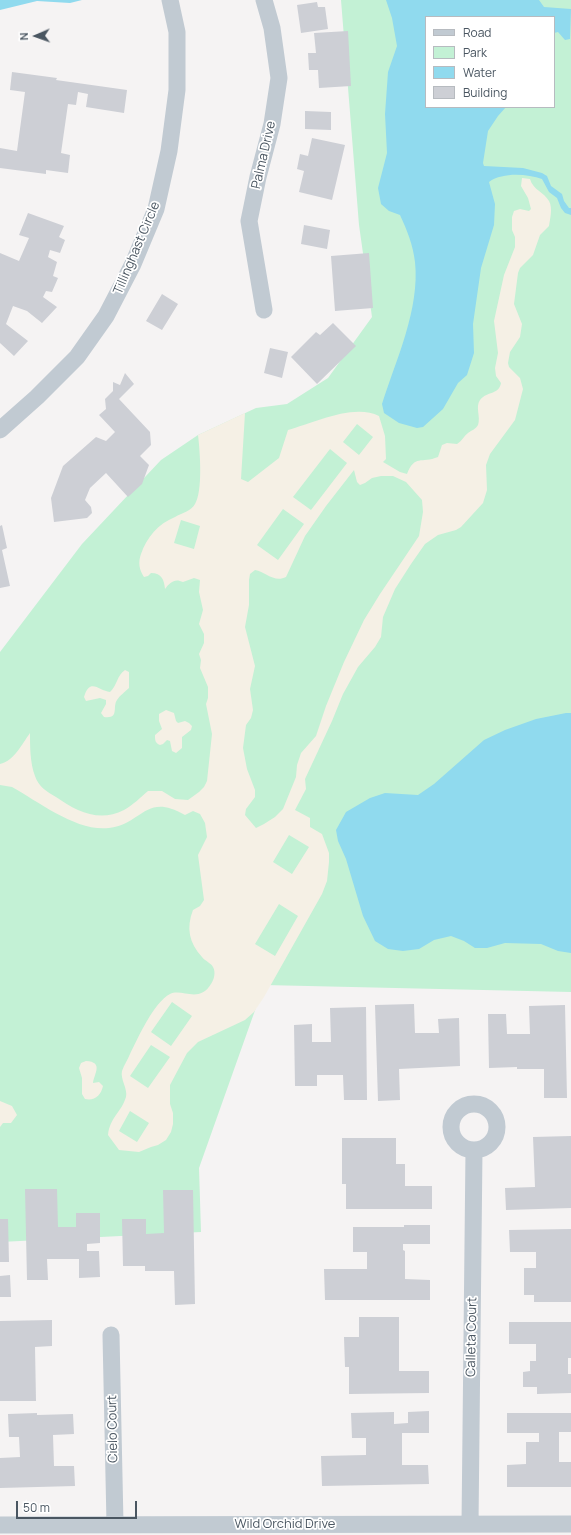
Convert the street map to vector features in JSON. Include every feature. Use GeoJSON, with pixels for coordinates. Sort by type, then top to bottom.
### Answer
{"type":"FeatureCollection","features":[{"type":"Feature","properties":{"kind":"street","name":"Tillinghast Circle"},"geometry":{"type":"LineString","coordinates":[[0,430],[37,397],[81,351],[106,316],[133,264],[156,209],[169,151],[177,90],[177,32],[170,0]]}},
{"type":"Feature","properties":{"kind":"street","name":"Palma Drive"},"geometry":{"type":"LineString","coordinates":[[264,0],[272,28],[279,78],[272,124],[258,177],[249,222],[264,310]]}},
{"type":"Feature","properties":{"kind":"street","name":"Calleta Court"},"geometry":{"type":"LineString","coordinates":[[470,1524],[474,1150]]}},
{"type":"Feature","properties":{"kind":"street","name":"Cielo Court"},"geometry":{"type":"LineString","coordinates":[[111,1335],[115,1524]]}},
{"type":"Feature","properties":{"kind":"street","name":"Wild Orchid Drive"},"geometry":{"type":"LineString","coordinates":[[0,1525],[571,1524]]}},
{"type":"Feature","properties":{"kind":"green space"},"geometry":{"type":"Polygon","coordinates":[[[341,0],[571,0],[571,992],[264,985],[199,1168],[201,1232],[0,1242],[0,652],[82,544],[161,460],[198,435],[256,408],[287,404],[328,378],[372,317],[359,225],[341,0]]]}},
{"type":"Feature","properties":{"kind":"sand"},"geometry":{"type":"Polygon","coordinates":[[[522,178],[530,179],[531,183],[547,198],[551,210],[549,226],[540,235],[533,255],[520,268],[518,273],[514,304],[522,324],[520,337],[510,352],[508,363],[509,367],[520,378],[523,389],[515,420],[490,454],[486,465],[487,490],[483,503],[461,527],[438,535],[425,544],[395,589],[383,617],[381,637],[375,647],[358,667],[343,694],[305,779],[306,789],[295,810],[310,818],[310,827],[322,834],[329,853],[327,881],[322,894],[254,1012],[245,1020],[198,1042],[187,1053],[170,1085],[170,1104],[173,1113],[173,1124],[171,1132],[166,1140],[158,1145],[139,1152],[119,1150],[108,1135],[109,1129],[126,1097],[122,1071],[142,1030],[152,1012],[164,998],[175,993],[201,993],[206,990],[214,978],[213,967],[203,958],[194,946],[189,929],[193,910],[200,906],[204,900],[198,855],[207,837],[205,823],[200,814],[193,811],[185,815],[172,809],[161,807],[152,808],[130,821],[109,828],[97,828],[84,825],[59,815],[12,787],[0,785],[0,764],[14,756],[30,733],[32,766],[36,780],[49,793],[72,807],[88,814],[115,814],[124,810],[148,791],[162,791],[175,799],[188,800],[204,787],[207,781],[212,734],[206,704],[208,698],[208,687],[200,668],[201,660],[199,654],[204,643],[204,634],[199,624],[203,610],[199,592],[200,580],[194,578],[183,582],[178,580],[171,583],[165,589],[163,580],[158,574],[151,573],[144,577],[139,563],[146,542],[158,527],[189,510],[198,498],[200,460],[198,435],[245,413],[241,479],[248,482],[279,458],[288,430],[321,419],[346,413],[369,413],[379,416],[385,436],[386,459],[383,462],[400,472],[407,474],[416,462],[438,457],[442,445],[447,443],[459,443],[478,425],[478,406],[480,400],[498,389],[501,383],[496,376],[495,368],[498,353],[494,321],[504,275],[515,247],[515,237],[512,230],[512,217],[514,211],[520,209],[529,211],[531,209],[528,198],[521,186],[522,178]],[[357,424],[343,442],[359,455],[373,437],[357,424]],[[330,449],[293,497],[311,510],[347,463],[330,449]],[[354,470],[305,536],[286,577],[278,579],[255,570],[250,574],[249,580],[249,605],[245,627],[255,666],[250,689],[253,710],[251,718],[246,725],[243,748],[247,769],[255,790],[255,797],[246,809],[245,815],[256,828],[275,817],[283,809],[296,777],[297,765],[301,753],[316,736],[326,706],[344,662],[364,620],[419,536],[423,512],[422,500],[406,482],[393,476],[372,478],[360,485],[357,482],[354,470]],[[283,509],[257,545],[278,560],[304,524],[283,509]],[[181,520],[174,543],[194,549],[200,526],[181,520]],[[289,835],[273,862],[292,874],[309,847],[289,835]],[[279,904],[255,944],[275,956],[298,916],[279,904]],[[172,1002],[151,1032],[171,1046],[192,1016],[172,1002]],[[151,1045],[130,1076],[148,1088],[170,1057],[151,1045]],[[130,1111],[119,1131],[137,1142],[149,1123],[130,1111]]]}},
{"type":"Feature","properties":{"kind":"sand"},"geometry":{"type":"Polygon","coordinates":[[[125,670],[129,672],[129,688],[117,700],[114,714],[109,717],[104,717],[101,713],[106,704],[106,700],[100,698],[86,701],[84,697],[86,691],[92,686],[110,692],[122,672],[125,670]]]}},
{"type":"Feature","properties":{"kind":"sand"},"geometry":{"type":"Polygon","coordinates":[[[166,710],[174,713],[178,723],[185,721],[192,726],[191,730],[182,737],[182,748],[176,753],[172,751],[170,741],[167,740],[160,745],[155,740],[155,735],[162,729],[159,721],[159,714],[166,710]]]}},
{"type":"Feature","properties":{"kind":"sand"},"geometry":{"type":"Polygon","coordinates":[[[86,1061],[95,1064],[97,1069],[93,1083],[99,1082],[103,1086],[99,1095],[92,1099],[85,1099],[82,1094],[82,1078],[79,1068],[81,1063],[86,1061]]]}},
{"type":"Feature","properties":{"kind":"sand"},"geometry":{"type":"Polygon","coordinates":[[[0,1101],[12,1106],[17,1115],[11,1123],[3,1123],[0,1127],[0,1101]]]}},
{"type":"Feature","properties":{"kind":"water"},"geometry":{"type":"Polygon","coordinates":[[[0,0],[82,0],[70,3],[37,1],[0,10],[0,0]]]}},
{"type":"Feature","properties":{"kind":"water"},"geometry":{"type":"Polygon","coordinates":[[[386,0],[539,0],[544,7],[571,9],[570,39],[565,40],[558,32],[555,33],[555,16],[425,16],[425,108],[505,108],[488,131],[483,163],[484,166],[523,168],[542,173],[547,176],[551,186],[562,194],[564,201],[569,208],[571,208],[571,215],[565,213],[557,198],[549,192],[542,179],[522,175],[508,175],[489,182],[495,204],[494,225],[481,268],[473,324],[474,353],[467,375],[458,383],[443,409],[423,427],[417,428],[399,423],[384,413],[382,404],[406,334],[414,298],[416,280],[414,256],[405,226],[400,215],[389,211],[381,204],[378,188],[387,153],[385,114],[388,72],[397,46],[392,18],[386,0]]]}},
{"type":"Feature","properties":{"kind":"water"},"geometry":{"type":"Polygon","coordinates":[[[571,713],[571,953],[558,951],[541,944],[505,943],[487,948],[475,948],[464,941],[451,936],[434,940],[419,949],[403,951],[388,949],[375,941],[363,916],[346,859],[338,841],[336,830],[346,812],[370,798],[385,793],[418,795],[434,784],[484,740],[505,730],[536,719],[571,713]]]}},
{"type":"Feature","properties":{"kind":"building"},"geometry":{"type":"Polygon","coordinates":[[[317,2],[318,7],[325,7],[328,29],[301,33],[297,5],[317,2]]]}},
{"type":"Feature","properties":{"kind":"building"},"geometry":{"type":"Polygon","coordinates":[[[348,31],[351,86],[319,88],[318,70],[309,70],[308,53],[316,53],[314,33],[348,31]]]}},
{"type":"Feature","properties":{"kind":"building"},"geometry":{"type":"Polygon","coordinates":[[[12,72],[127,90],[124,113],[86,107],[88,94],[78,92],[76,105],[68,104],[61,153],[70,155],[68,173],[46,170],[46,174],[0,168],[0,148],[17,151],[25,92],[10,90],[12,72]]]}},
{"type":"Feature","properties":{"kind":"building"},"geometry":{"type":"Polygon","coordinates":[[[305,111],[331,112],[331,130],[305,129],[305,111]]]}},
{"type":"Feature","properties":{"kind":"building"},"geometry":{"type":"Polygon","coordinates":[[[312,138],[345,145],[332,200],[299,192],[304,171],[297,169],[300,154],[308,156],[312,138]]]}},
{"type":"Feature","properties":{"kind":"building"},"geometry":{"type":"Polygon","coordinates":[[[28,213],[64,226],[59,237],[65,240],[60,253],[50,250],[48,257],[57,262],[53,276],[58,278],[52,292],[46,291],[43,297],[57,307],[42,323],[27,311],[13,306],[6,324],[28,341],[14,356],[0,343],[0,253],[19,261],[29,238],[19,235],[28,213]]]}},
{"type":"Feature","properties":{"kind":"building"},"geometry":{"type":"Polygon","coordinates":[[[304,225],[330,230],[327,249],[301,244],[304,225]]]}},
{"type":"Feature","properties":{"kind":"building"},"geometry":{"type":"Polygon","coordinates":[[[369,253],[373,308],[335,311],[331,256],[369,253]]]}},
{"type":"Feature","properties":{"kind":"building"},"geometry":{"type":"Polygon","coordinates":[[[162,294],[178,304],[162,330],[146,321],[162,294]]]}},
{"type":"Feature","properties":{"kind":"building"},"geometry":{"type":"Polygon","coordinates":[[[333,323],[356,346],[317,384],[291,357],[316,332],[320,335],[333,323]]]}},
{"type":"Feature","properties":{"kind":"building"},"geometry":{"type":"Polygon","coordinates":[[[270,348],[288,352],[282,378],[264,373],[270,348]]]}},
{"type":"Feature","properties":{"kind":"building"},"geometry":{"type":"Polygon","coordinates":[[[125,373],[134,384],[119,399],[150,432],[151,445],[140,456],[149,465],[142,484],[128,497],[106,473],[90,488],[85,500],[91,507],[92,513],[87,518],[54,522],[51,498],[63,466],[96,437],[106,441],[115,432],[99,415],[106,409],[105,399],[113,391],[113,382],[120,385],[125,373]]]}},
{"type":"Feature","properties":{"kind":"building"},"geometry":{"type":"Polygon","coordinates":[[[2,525],[7,548],[2,550],[10,586],[0,588],[0,526],[2,525]]]}},
{"type":"Feature","properties":{"kind":"building"},"geometry":{"type":"Polygon","coordinates":[[[414,1004],[415,1033],[439,1033],[438,1019],[459,1018],[460,1066],[399,1069],[400,1100],[378,1101],[375,1005],[414,1004]]]}},
{"type":"Feature","properties":{"kind":"building"},"geometry":{"type":"Polygon","coordinates":[[[565,1005],[567,1098],[544,1098],[544,1069],[517,1069],[517,1067],[489,1068],[488,1014],[506,1014],[507,1034],[530,1034],[529,1006],[565,1005]]]}},
{"type":"Feature","properties":{"kind":"building"},"geometry":{"type":"Polygon","coordinates":[[[366,1007],[367,1100],[344,1100],[343,1075],[317,1075],[317,1086],[295,1086],[294,1025],[312,1024],[312,1042],[331,1042],[330,1008],[366,1007]]]}},
{"type":"Feature","properties":{"kind":"building"},"geometry":{"type":"Polygon","coordinates":[[[571,1136],[571,1208],[506,1210],[505,1188],[535,1187],[533,1137],[571,1136]]]}},
{"type":"Feature","properties":{"kind":"building"},"geometry":{"type":"Polygon","coordinates":[[[342,1138],[396,1138],[396,1164],[405,1164],[405,1186],[432,1186],[432,1209],[346,1209],[346,1184],[342,1184],[342,1138]]]}},
{"type":"Feature","properties":{"kind":"building"},"geometry":{"type":"Polygon","coordinates":[[[25,1189],[57,1189],[58,1227],[76,1227],[76,1213],[100,1213],[100,1243],[87,1244],[87,1251],[99,1251],[100,1277],[79,1278],[79,1259],[47,1259],[48,1280],[27,1280],[25,1189]]]}},
{"type":"Feature","properties":{"kind":"building"},"geometry":{"type":"Polygon","coordinates":[[[163,1190],[193,1190],[195,1304],[175,1305],[174,1271],[145,1271],[145,1266],[123,1266],[122,1219],[146,1219],[146,1234],[164,1233],[163,1190]]]}},
{"type":"Feature","properties":{"kind":"building"},"geometry":{"type":"Polygon","coordinates":[[[0,1219],[8,1219],[9,1262],[0,1262],[0,1219]]]}},
{"type":"Feature","properties":{"kind":"building"},"geometry":{"type":"Polygon","coordinates":[[[404,1225],[430,1225],[430,1244],[403,1244],[403,1250],[405,1251],[405,1279],[430,1280],[430,1300],[325,1300],[324,1269],[367,1269],[367,1252],[353,1252],[353,1227],[404,1227],[404,1225]]]}},
{"type":"Feature","properties":{"kind":"building"},"geometry":{"type":"Polygon","coordinates":[[[571,1229],[571,1302],[534,1302],[534,1295],[524,1295],[524,1268],[536,1268],[536,1252],[510,1252],[509,1230],[571,1229]]]}},
{"type":"Feature","properties":{"kind":"building"},"geometry":{"type":"Polygon","coordinates":[[[10,1275],[11,1297],[0,1297],[0,1276],[10,1275]]]}},
{"type":"Feature","properties":{"kind":"building"},"geometry":{"type":"Polygon","coordinates":[[[359,1317],[399,1317],[399,1371],[429,1371],[429,1393],[349,1394],[349,1367],[345,1367],[344,1337],[359,1337],[359,1317]]]}},
{"type":"Feature","properties":{"kind":"building"},"geometry":{"type":"Polygon","coordinates":[[[52,1320],[52,1346],[35,1347],[36,1401],[0,1401],[0,1321],[52,1320]]]}},
{"type":"Feature","properties":{"kind":"building"},"geometry":{"type":"Polygon","coordinates":[[[509,1322],[571,1322],[571,1358],[568,1358],[568,1374],[571,1374],[571,1393],[537,1394],[537,1387],[523,1387],[523,1372],[530,1371],[530,1361],[536,1361],[536,1344],[509,1344],[509,1322]]]}},
{"type":"Feature","properties":{"kind":"building"},"geometry":{"type":"Polygon","coordinates":[[[429,1411],[429,1433],[402,1433],[402,1465],[428,1465],[429,1484],[322,1486],[321,1456],[366,1455],[366,1438],[352,1438],[351,1413],[394,1412],[394,1424],[408,1423],[408,1412],[429,1411]]]}},
{"type":"Feature","properties":{"kind":"building"},"geometry":{"type":"Polygon","coordinates":[[[37,1413],[37,1415],[73,1414],[74,1434],[53,1435],[54,1466],[74,1466],[75,1486],[0,1488],[0,1458],[20,1457],[19,1437],[9,1437],[8,1414],[37,1413]]]}},
{"type":"Feature","properties":{"kind":"building"},"geometry":{"type":"Polygon","coordinates":[[[507,1413],[571,1413],[571,1432],[559,1432],[559,1462],[571,1462],[571,1487],[507,1487],[507,1465],[526,1464],[526,1442],[539,1442],[539,1433],[507,1433],[507,1413]]]}}]}
